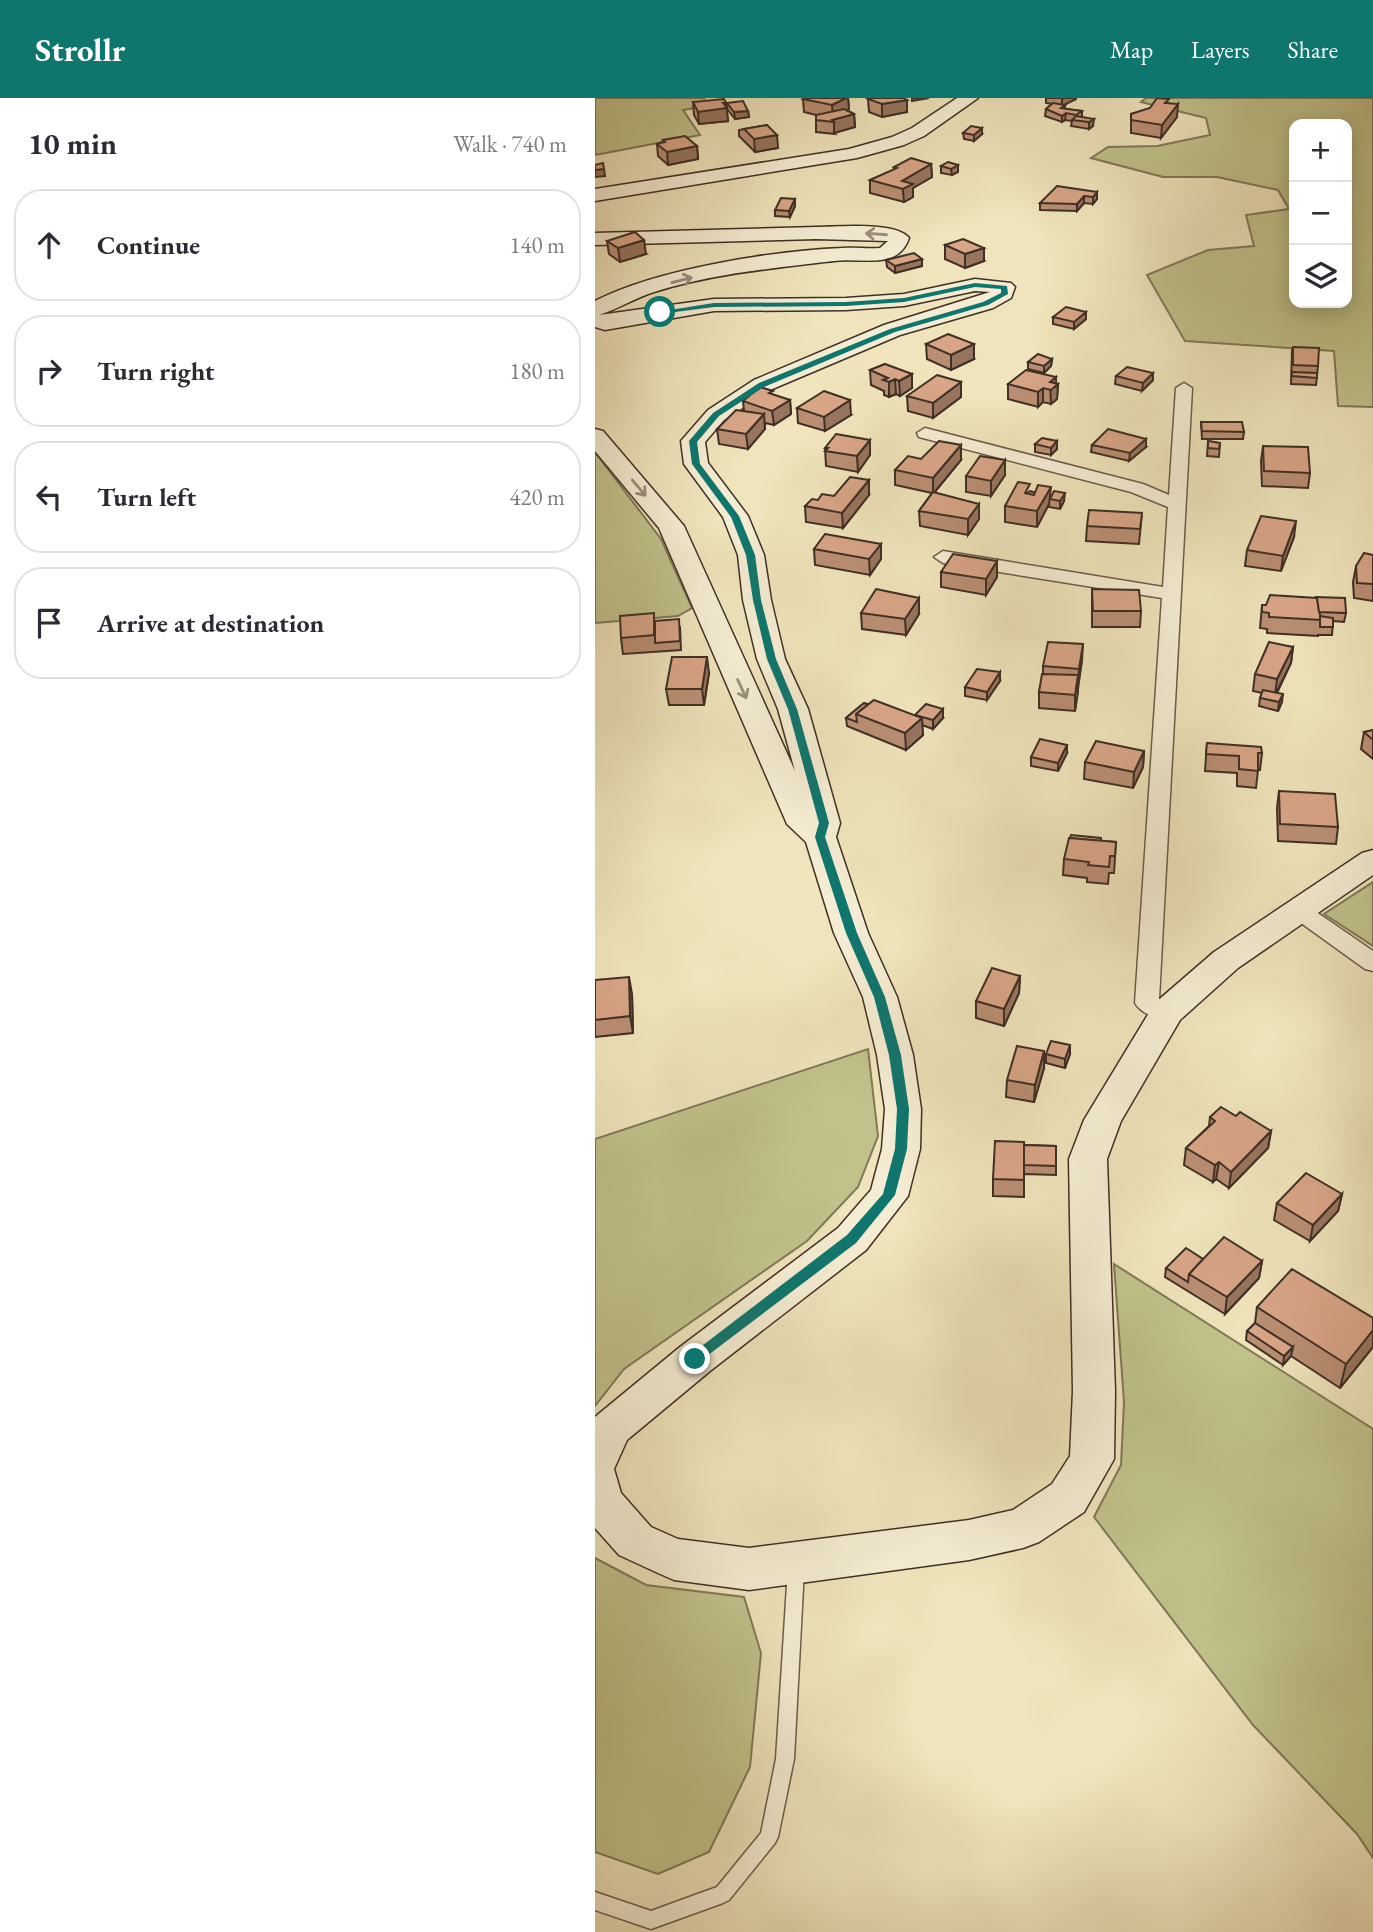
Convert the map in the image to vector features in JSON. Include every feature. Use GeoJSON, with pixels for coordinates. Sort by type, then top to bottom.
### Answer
{"type":"FeatureCollection","features":[{"type":"Feature","properties":{"kind":"main road"},"geometry":{"type":"LineString","coordinates":[[595,195],[697,181],[850,154],[886,145],[918,132],[968,98]]}},
{"type":"Feature","properties":{"kind":"main road"},"geometry":{"type":"LineString","coordinates":[[595,239],[883,233],[899,239],[897,247],[887,253],[842,253],[692,277],[637,291],[595,310]]}},
{"type":"Feature","properties":{"kind":"main road"},"geometry":{"type":"LineString","coordinates":[[595,321],[605,323],[714,305],[846,304],[904,300],[975,285],[1004,287],[1004,294],[985,303],[893,330],[762,385],[716,415],[693,441],[696,464],[735,516],[751,555],[757,600],[771,659],[793,709],[824,823],[820,837],[851,933],[880,997],[895,1055],[902,1122],[901,1149],[889,1195],[852,1239],[695,1359],[611,1428],[595,1463]]}},
{"type":"Feature","properties":{"kind":"main road"},"geometry":{"type":"LineString","coordinates":[[595,436],[671,526],[803,824],[820,837]]}},
{"type":"Feature","properties":{"kind":"main road"},"geometry":{"type":"LineString","coordinates":[[595,1475],[600,1502],[635,1541],[674,1559],[749,1570],[969,1539],[1023,1528],[1068,1498],[1092,1459],[1094,1391],[1088,1158],[1103,1119],[1167,1012],[1226,960],[1373,860]]}},
{"type":"Feature","properties":{"kind":"street"},"geometry":{"type":"LineString","coordinates":[[1167,1012],[1147,1003],[1184,388]]}},
{"type":"Feature","properties":{"kind":"street"},"geometry":{"type":"LineString","coordinates":[[925,433],[1137,488],[1177,504]]}},
{"type":"Feature","properties":{"kind":"street"},"geometry":{"type":"LineString","coordinates":[[943,557],[1171,594]]}},
{"type":"Feature","properties":{"kind":"street"},"geometry":{"type":"LineString","coordinates":[[1298,910],[1373,963]]}},
{"type":"Feature","properties":{"kind":"lane"},"geometry":{"type":"LineString","coordinates":[[595,1901],[651,1920],[723,1894],[769,1837],[785,1759],[796,1564]]}},
{"type":"Feature","properties":{"kind":"green space"},"geometry":{"type":"Polygon","coordinates":[[[595,98],[704,98],[706,106],[683,110],[700,135],[595,155],[595,98]]]}},
{"type":"Feature","properties":{"kind":"green space"},"geometry":{"type":"Polygon","coordinates":[[[1146,98],[1373,98],[1373,407],[1338,406],[1334,351],[1185,341],[1147,275],[1208,250],[1254,246],[1246,215],[1289,209],[1278,190],[1217,177],[1163,177],[1091,158],[1108,147],[1157,146],[1210,135],[1206,118],[1141,102],[1146,98]]]}},
{"type":"Feature","properties":{"kind":"green space"},"geometry":{"type":"Polygon","coordinates":[[[595,452],[661,539],[692,608],[678,616],[595,623],[595,452]]]}},
{"type":"Feature","properties":{"kind":"green space"},"geometry":{"type":"Polygon","coordinates":[[[1373,882],[1373,946],[1324,914],[1373,882]]]}},
{"type":"Feature","properties":{"kind":"green space"},"geometry":{"type":"Polygon","coordinates":[[[868,1049],[878,1136],[858,1187],[807,1241],[624,1369],[595,1406],[595,1139],[868,1049]]]}},
{"type":"Feature","properties":{"kind":"green space"},"geometry":{"type":"Polygon","coordinates":[[[1114,1264],[1373,1429],[1373,1858],[1357,1834],[1253,1725],[1094,1517],[1121,1465],[1124,1402],[1114,1264]]]}},
{"type":"Feature","properties":{"kind":"green space"},"geometry":{"type":"Polygon","coordinates":[[[595,1558],[646,1585],[744,1597],[761,1653],[750,1767],[709,1852],[658,1874],[595,1852],[595,1558]]]}},
{"type":"Feature","properties":{"kind":"building"},"geometry":{"type":"Polygon","coordinates":[[[846,98],[832,105],[803,99],[846,98]]]}},
{"type":"Feature","properties":{"kind":"building"},"geometry":{"type":"Polygon","coordinates":[[[1157,98],[1169,99],[1165,103],[1178,104],[1162,125],[1131,120],[1131,114],[1150,108],[1157,98]]]}},
{"type":"Feature","properties":{"kind":"building"},"geometry":{"type":"Polygon","coordinates":[[[724,99],[726,103],[723,103],[727,108],[698,112],[693,102],[724,99]]]}},
{"type":"Feature","properties":{"kind":"building"},"geometry":{"type":"Polygon","coordinates":[[[868,99],[907,100],[882,104],[868,99]]]}},
{"type":"Feature","properties":{"kind":"building"},"geometry":{"type":"Polygon","coordinates":[[[743,101],[748,111],[734,112],[727,103],[743,101]]]}},
{"type":"Feature","properties":{"kind":"building"},"geometry":{"type":"Polygon","coordinates":[[[1053,103],[1065,105],[1061,108],[1082,111],[1076,115],[1066,113],[1062,116],[1046,109],[1053,103]]]}},
{"type":"Feature","properties":{"kind":"building"},"geometry":{"type":"Polygon","coordinates":[[[844,109],[854,114],[832,120],[834,122],[816,120],[816,115],[844,109]]]}},
{"type":"Feature","properties":{"kind":"building"},"geometry":{"type":"Polygon","coordinates":[[[1076,116],[1094,119],[1089,122],[1072,120],[1076,116]]]}},
{"type":"Feature","properties":{"kind":"building"},"geometry":{"type":"Polygon","coordinates":[[[767,125],[777,135],[754,139],[744,129],[767,125]]]}},
{"type":"Feature","properties":{"kind":"building"},"geometry":{"type":"Polygon","coordinates":[[[971,126],[982,128],[974,135],[963,133],[971,126]]]}},
{"type":"Feature","properties":{"kind":"building"},"geometry":{"type":"Polygon","coordinates":[[[685,136],[697,146],[667,152],[657,144],[665,142],[663,140],[685,136]]]}},
{"type":"Feature","properties":{"kind":"building"},"geometry":{"type":"Polygon","coordinates":[[[911,158],[931,164],[902,181],[913,184],[903,189],[870,180],[897,168],[894,167],[911,158]]]}},
{"type":"Feature","properties":{"kind":"building"},"geometry":{"type":"Polygon","coordinates":[[[948,162],[958,165],[951,169],[941,166],[948,162]]]}},
{"type":"Feature","properties":{"kind":"building"},"geometry":{"type":"Polygon","coordinates":[[[603,163],[604,169],[595,170],[595,165],[603,163]]]}},
{"type":"Feature","properties":{"kind":"building"},"geometry":{"type":"Polygon","coordinates":[[[1057,186],[1097,192],[1093,197],[1084,196],[1077,204],[1040,203],[1057,186]]]}},
{"type":"Feature","properties":{"kind":"building"},"geometry":{"type":"Polygon","coordinates":[[[781,198],[795,199],[789,211],[775,210],[781,198]]]}},
{"type":"Feature","properties":{"kind":"building"},"geometry":{"type":"Polygon","coordinates":[[[635,232],[644,240],[618,248],[607,241],[635,232]]]}},
{"type":"Feature","properties":{"kind":"building"},"geometry":{"type":"Polygon","coordinates":[[[963,239],[984,248],[965,254],[945,245],[963,239]]]}},
{"type":"Feature","properties":{"kind":"building"},"geometry":{"type":"Polygon","coordinates":[[[914,253],[922,259],[895,266],[886,260],[914,253]]]}},
{"type":"Feature","properties":{"kind":"building"},"geometry":{"type":"Polygon","coordinates":[[[1066,307],[1086,312],[1074,322],[1053,317],[1066,307]]]}},
{"type":"Feature","properties":{"kind":"building"},"geometry":{"type":"Polygon","coordinates":[[[948,334],[974,344],[951,355],[926,344],[948,334]]]}},
{"type":"Feature","properties":{"kind":"building"},"geometry":{"type":"Polygon","coordinates":[[[1293,347],[1319,348],[1318,366],[1293,365],[1293,347]]]}},
{"type":"Feature","properties":{"kind":"building"},"geometry":{"type":"Polygon","coordinates":[[[1038,354],[1052,359],[1044,366],[1028,362],[1038,354]]]}},
{"type":"Feature","properties":{"kind":"building"},"geometry":{"type":"Polygon","coordinates":[[[885,364],[912,374],[899,381],[895,379],[889,382],[883,380],[888,378],[870,370],[885,364]]]}},
{"type":"Feature","properties":{"kind":"building"},"geometry":{"type":"Polygon","coordinates":[[[1127,367],[1153,373],[1143,383],[1116,376],[1127,367]]]}},
{"type":"Feature","properties":{"kind":"building"},"geometry":{"type":"Polygon","coordinates":[[[1026,370],[1056,377],[1050,382],[1058,384],[1051,390],[1043,388],[1038,392],[1008,384],[1026,370]]]}},
{"type":"Feature","properties":{"kind":"building"},"geometry":{"type":"Polygon","coordinates":[[[1292,372],[1317,373],[1317,378],[1292,376],[1292,372]]]}},
{"type":"Feature","properties":{"kind":"building"},"geometry":{"type":"Polygon","coordinates":[[[937,375],[961,382],[933,403],[907,396],[937,375]]]}},
{"type":"Feature","properties":{"kind":"building"},"geometry":{"type":"Polygon","coordinates":[[[760,387],[790,400],[772,411],[743,401],[760,387]]]}},
{"type":"Feature","properties":{"kind":"building"},"geometry":{"type":"Polygon","coordinates":[[[824,391],[850,400],[824,417],[797,408],[824,391]]]}},
{"type":"Feature","properties":{"kind":"building"},"geometry":{"type":"Polygon","coordinates":[[[736,410],[764,414],[746,434],[717,429],[736,410]]]}},
{"type":"Feature","properties":{"kind":"building"},"geometry":{"type":"Polygon","coordinates":[[[1201,422],[1242,422],[1244,432],[1202,431],[1201,422]]]}},
{"type":"Feature","properties":{"kind":"building"},"geometry":{"type":"Polygon","coordinates":[[[1108,429],[1146,439],[1130,453],[1092,445],[1108,429]]]}},
{"type":"Feature","properties":{"kind":"building"},"geometry":{"type":"Polygon","coordinates":[[[836,434],[870,440],[857,456],[825,451],[836,434]]]}},
{"type":"Feature","properties":{"kind":"building"},"geometry":{"type":"Polygon","coordinates":[[[1042,438],[1057,441],[1051,448],[1035,444],[1042,438]]]}},
{"type":"Feature","properties":{"kind":"building"},"geometry":{"type":"Polygon","coordinates":[[[939,441],[961,445],[933,478],[895,470],[908,456],[921,459],[939,441]]]}},
{"type":"Feature","properties":{"kind":"building"},"geometry":{"type":"Polygon","coordinates":[[[1208,441],[1220,443],[1219,449],[1208,448],[1208,441]]]}},
{"type":"Feature","properties":{"kind":"building"},"geometry":{"type":"Polygon","coordinates":[[[1263,446],[1308,447],[1310,473],[1264,471],[1263,446]]]}},
{"type":"Feature","properties":{"kind":"building"},"geometry":{"type":"Polygon","coordinates":[[[980,456],[1005,460],[991,481],[966,476],[980,456]]]}},
{"type":"Feature","properties":{"kind":"building"},"geometry":{"type":"Polygon","coordinates":[[[850,477],[869,480],[842,513],[805,506],[812,499],[818,500],[822,494],[834,496],[850,477]]]}},
{"type":"Feature","properties":{"kind":"building"},"geometry":{"type":"Polygon","coordinates":[[[1018,482],[1030,484],[1025,493],[1034,495],[1038,485],[1051,487],[1037,511],[1005,506],[1018,482]]]}},
{"type":"Feature","properties":{"kind":"building"},"geometry":{"type":"Polygon","coordinates":[[[1054,491],[1065,493],[1060,501],[1050,499],[1054,491]]]}},
{"type":"Feature","properties":{"kind":"building"},"geometry":{"type":"Polygon","coordinates":[[[933,492],[979,504],[968,519],[919,511],[933,492]]]}},
{"type":"Feature","properties":{"kind":"building"},"geometry":{"type":"Polygon","coordinates":[[[1089,510],[1142,513],[1140,529],[1087,526],[1089,510]]]}},
{"type":"Feature","properties":{"kind":"building"},"geometry":{"type":"Polygon","coordinates":[[[1261,516],[1296,521],[1283,556],[1247,550],[1261,516]]]}},
{"type":"Feature","properties":{"kind":"building"},"geometry":{"type":"Polygon","coordinates":[[[825,534],[881,544],[869,559],[814,549],[825,534]]]}},
{"type":"Feature","properties":{"kind":"building"},"geometry":{"type":"Polygon","coordinates":[[[1364,553],[1373,555],[1373,584],[1357,583],[1356,566],[1364,553]]]}},
{"type":"Feature","properties":{"kind":"building"},"geometry":{"type":"Polygon","coordinates":[[[953,554],[997,561],[986,579],[941,572],[953,554]]]}},
{"type":"Feature","properties":{"kind":"building"},"geometry":{"type":"Polygon","coordinates":[[[876,589],[919,598],[905,619],[861,613],[876,589]]]}},
{"type":"Feature","properties":{"kind":"building"},"geometry":{"type":"Polygon","coordinates":[[[1092,589],[1139,590],[1141,611],[1093,611],[1092,589]]]}},
{"type":"Feature","properties":{"kind":"building"},"geometry":{"type":"Polygon","coordinates":[[[1270,595],[1317,598],[1321,620],[1269,617],[1269,613],[1262,612],[1262,605],[1266,605],[1270,595]]]}},
{"type":"Feature","properties":{"kind":"building"},"geometry":{"type":"Polygon","coordinates":[[[1315,597],[1345,598],[1346,613],[1319,612],[1315,597]]]}},
{"type":"Feature","properties":{"kind":"building"},"geometry":{"type":"Polygon","coordinates":[[[654,613],[654,635],[621,638],[620,616],[654,613]]]}},
{"type":"Feature","properties":{"kind":"building"},"geometry":{"type":"Polygon","coordinates":[[[1320,616],[1333,618],[1333,627],[1320,627],[1320,616]]]}},
{"type":"Feature","properties":{"kind":"building"},"geometry":{"type":"Polygon","coordinates":[[[679,619],[680,641],[655,643],[655,621],[679,619]]]}},
{"type":"Feature","properties":{"kind":"building"},"geometry":{"type":"Polygon","coordinates":[[[1048,642],[1083,644],[1079,669],[1043,666],[1048,642]]]}},
{"type":"Feature","properties":{"kind":"building"},"geometry":{"type":"Polygon","coordinates":[[[1269,642],[1293,647],[1277,679],[1255,674],[1269,642]]]}},
{"type":"Feature","properties":{"kind":"building"},"geometry":{"type":"Polygon","coordinates":[[[672,657],[707,657],[702,689],[666,689],[672,657]]]}},
{"type":"Feature","properties":{"kind":"building"},"geometry":{"type":"Polygon","coordinates":[[[977,669],[1000,672],[987,692],[965,687],[977,669]]]}},
{"type":"Feature","properties":{"kind":"building"},"geometry":{"type":"Polygon","coordinates":[[[1042,674],[1078,675],[1075,695],[1039,692],[1042,674]]]}},
{"type":"Feature","properties":{"kind":"building"},"geometry":{"type":"Polygon","coordinates":[[[1263,690],[1283,694],[1279,702],[1260,698],[1263,690]]]}},
{"type":"Feature","properties":{"kind":"building"},"geometry":{"type":"Polygon","coordinates":[[[874,700],[922,718],[905,733],[856,714],[874,700]]]}},
{"type":"Feature","properties":{"kind":"building"},"geometry":{"type":"Polygon","coordinates":[[[864,703],[867,705],[856,714],[857,722],[846,718],[864,703]]]}},
{"type":"Feature","properties":{"kind":"building"},"geometry":{"type":"Polygon","coordinates":[[[926,704],[943,709],[933,720],[915,715],[926,704]]]}},
{"type":"Feature","properties":{"kind":"building"},"geometry":{"type":"Polygon","coordinates":[[[1373,730],[1373,740],[1364,732],[1373,730]]]}},
{"type":"Feature","properties":{"kind":"building"},"geometry":{"type":"Polygon","coordinates":[[[1040,739],[1067,745],[1058,763],[1031,757],[1040,739]]]}},
{"type":"Feature","properties":{"kind":"building"},"geometry":{"type":"Polygon","coordinates":[[[1096,741],[1144,751],[1134,772],[1085,762],[1096,741]]]}},
{"type":"Feature","properties":{"kind":"building"},"geometry":{"type":"Polygon","coordinates":[[[1207,743],[1261,747],[1262,753],[1258,753],[1258,771],[1239,769],[1239,756],[1206,754],[1207,743]]]}},
{"type":"Feature","properties":{"kind":"building"},"geometry":{"type":"Polygon","coordinates":[[[1279,791],[1335,794],[1338,827],[1280,824],[1279,791]]]}},
{"type":"Feature","properties":{"kind":"building"},"geometry":{"type":"Polygon","coordinates":[[[1071,835],[1101,838],[1101,841],[1070,838],[1071,835]]]}},
{"type":"Feature","properties":{"kind":"building"},"geometry":{"type":"Polygon","coordinates":[[[1069,838],[1116,842],[1115,856],[1110,856],[1109,867],[1064,859],[1069,838]]]}},
{"type":"Feature","properties":{"kind":"building"},"geometry":{"type":"Polygon","coordinates":[[[992,968],[1020,976],[1004,1009],[976,1001],[992,968]]]}},
{"type":"Feature","properties":{"kind":"building"},"geometry":{"type":"Polygon","coordinates":[[[629,977],[630,1016],[595,1020],[595,980],[629,977]]]}},
{"type":"Feature","properties":{"kind":"building"},"geometry":{"type":"Polygon","coordinates":[[[1051,1041],[1070,1045],[1065,1059],[1046,1054],[1051,1041]]]}},
{"type":"Feature","properties":{"kind":"building"},"geometry":{"type":"Polygon","coordinates":[[[1017,1046],[1044,1051],[1035,1085],[1007,1080],[1017,1046]]]}},
{"type":"Feature","properties":{"kind":"building"},"geometry":{"type":"Polygon","coordinates":[[[1221,1107],[1236,1116],[1240,1112],[1271,1131],[1231,1172],[1219,1162],[1215,1165],[1186,1148],[1215,1121],[1210,1117],[1221,1107]]]}},
{"type":"Feature","properties":{"kind":"building"},"geometry":{"type":"Polygon","coordinates":[[[995,1141],[1024,1142],[1024,1180],[993,1179],[995,1141]]]}},
{"type":"Feature","properties":{"kind":"building"},"geometry":{"type":"Polygon","coordinates":[[[1024,1145],[1056,1146],[1056,1166],[1024,1165],[1024,1145]]]}},
{"type":"Feature","properties":{"kind":"building"},"geometry":{"type":"Polygon","coordinates":[[[1306,1173],[1342,1194],[1313,1225],[1277,1203],[1306,1173]]]}},
{"type":"Feature","properties":{"kind":"building"},"geometry":{"type":"Polygon","coordinates":[[[1224,1237],[1262,1261],[1227,1297],[1189,1274],[1224,1237]]]}},
{"type":"Feature","properties":{"kind":"building"},"geometry":{"type":"Polygon","coordinates":[[[1186,1248],[1203,1259],[1189,1274],[1188,1282],[1166,1268],[1186,1248]]]}},
{"type":"Feature","properties":{"kind":"building"},"geometry":{"type":"Polygon","coordinates":[[[1292,1269],[1373,1318],[1373,1330],[1346,1364],[1257,1307],[1292,1269]]]}},
{"type":"Feature","properties":{"kind":"building"},"geometry":{"type":"Polygon","coordinates":[[[1255,1323],[1293,1347],[1284,1356],[1247,1331],[1255,1323]]]}},
{"type":"Feature","properties":{"kind":"route"},"geometry":{"type":"LineString","coordinates":[[660,312],[714,305],[846,304],[904,300],[975,285],[1004,287],[1004,294],[985,303],[893,330],[762,385],[716,415],[693,441],[696,464],[735,516],[751,555],[757,600],[771,659],[793,709],[824,823],[820,837],[851,933],[880,997],[895,1055],[903,1109],[901,1149],[889,1195],[852,1239],[695,1359]]}}]}
